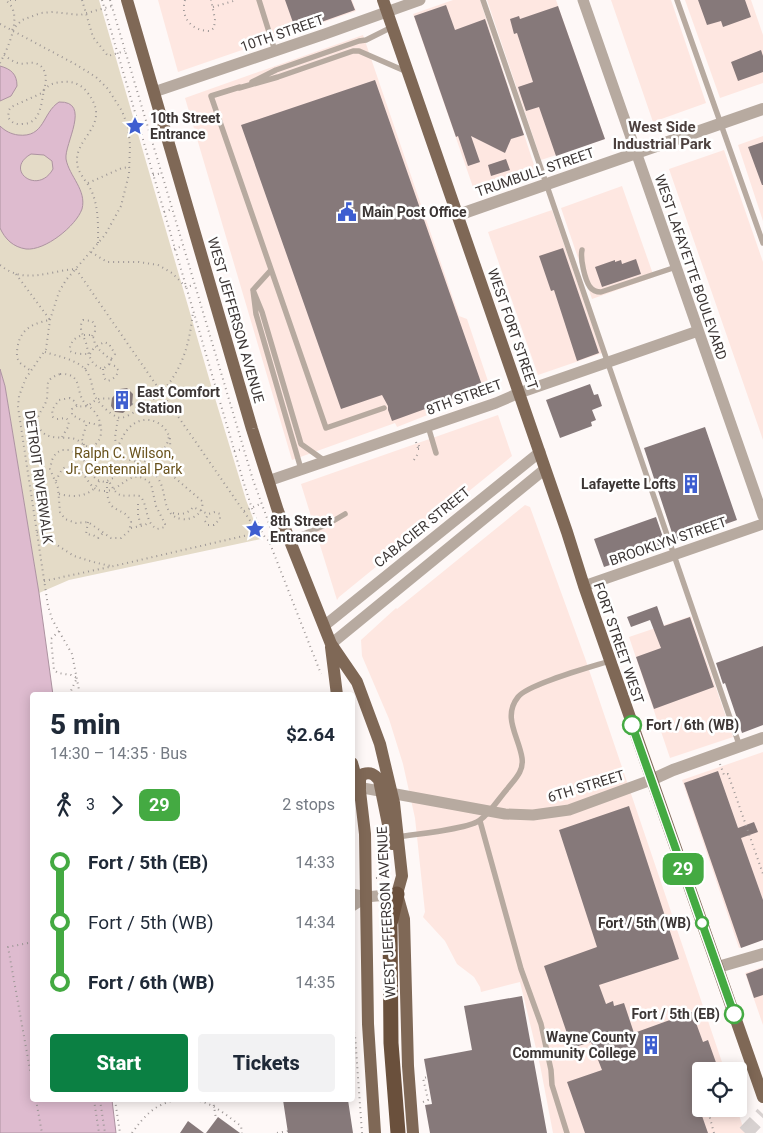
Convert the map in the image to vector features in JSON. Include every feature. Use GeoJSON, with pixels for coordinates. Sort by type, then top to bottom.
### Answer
{"type":"FeatureCollection","features":[{"type":"Feature","properties":{"kind":"highway"},"geometry":{"type":"LineString","coordinates":[[397,894],[390,924],[391,1042],[398,1133]]}},
{"type":"Feature","properties":{"kind":"main road","name":"WEST JEFFERSON AVENUE"},"geometry":{"type":"LineString","coordinates":[[127,0],[268,481],[289,540],[331,644],[357,682],[380,744],[394,803],[402,876],[397,894],[404,919],[407,1058],[413,1133]]}},
{"type":"Feature","properties":{"kind":"main road"},"geometry":{"type":"LineString","coordinates":[[385,6],[458,214]]}},
{"type":"Feature","properties":{"kind":"main road","name":"WEST FORT STREET"},"geometry":{"type":"LineString","coordinates":[[458,214],[540,452]]}},
{"type":"Feature","properties":{"kind":"main road","name":"FORT STREET WEST"},"geometry":{"type":"LineString","coordinates":[[540,452],[651,780],[763,1097]]}},
{"type":"Feature","properties":{"kind":"main road","name":"WEST JEFFERSON AVENUE"},"geometry":{"type":"LineString","coordinates":[[331,644],[336,692]]}},
{"type":"Feature","properties":{"kind":"main road"},"geometry":{"type":"LineString","coordinates":[[356,788],[363,774],[369,772],[374,774],[379,780],[390,838],[400,862]]}},
{"type":"Feature","properties":{"kind":"main road","name":"WEST JEFFERSON AVENUE"},"geometry":{"type":"LineString","coordinates":[[356,788],[364,834],[368,1024],[375,1133]]}},
{"type":"Feature","properties":{"kind":"street","name":"10TH STREET"},"geometry":{"type":"LineString","coordinates":[[154,92],[275,51],[385,6],[420,0]]}},
{"type":"Feature","properties":{"kind":"street","name":"WEST LAFAYETTE BOULEVARD"},"geometry":{"type":"LineString","coordinates":[[582,0],[763,516]]}},
{"type":"Feature","properties":{"kind":"street","name":"TRUMBULL STREET"},"geometry":{"type":"LineString","coordinates":[[458,214],[636,154],[763,108]]}},
{"type":"Feature","properties":{"kind":"street","name":"8TH STREET"},"geometry":{"type":"LineString","coordinates":[[268,481],[698,331]]}},
{"type":"Feature","properties":{"kind":"street","name":"CABACIER STREET"},"geometry":{"type":"LineString","coordinates":[[324,626],[540,452]]}},
{"type":"Feature","properties":{"kind":"street"},"geometry":{"type":"LineString","coordinates":[[331,644],[545,469]]}},
{"type":"Feature","properties":{"kind":"street","name":"BROOKLYN STREET"},"geometry":{"type":"LineString","coordinates":[[584,586],[763,524]]}},
{"type":"Feature","properties":{"kind":"street","name":"6TH STREET"},"geometry":{"type":"LineString","coordinates":[[356,788],[505,814],[543,814],[569,810],[763,738]]}},
{"type":"Feature","properties":{"kind":"street"},"geometry":{"type":"LineString","coordinates":[[355,895],[366,897],[397,894]]}},
{"type":"Feature","properties":{"kind":"street"},"geometry":{"type":"LineString","coordinates":[[355,904],[366,897]]}},
{"type":"Feature","properties":{"kind":"street"},"geometry":{"type":"LineString","coordinates":[[718,967],[763,954]]}},
{"type":"Feature","properties":{"kind":"lane"},"geometry":{"type":"LineString","coordinates":[[259,0],[275,51]]}},
{"type":"Feature","properties":{"kind":"lane"},"geometry":{"type":"LineString","coordinates":[[483,0],[740,746]]}},
{"type":"Feature","properties":{"kind":"lane"},"geometry":{"type":"LineString","coordinates":[[677,0],[763,243]]}},
{"type":"Feature","properties":{"kind":"lane"},"geometry":{"type":"LineString","coordinates":[[384,408],[326,428],[211,96],[240,87],[276,70],[366,40],[392,27]]}},
{"type":"Feature","properties":{"kind":"lane"},"geometry":{"type":"LineString","coordinates":[[240,87],[238,88],[360,51],[408,72]]}},
{"type":"Feature","properties":{"kind":"lane"},"geometry":{"type":"LineString","coordinates":[[582,250],[580,257],[590,286],[597,292],[676,267]]}},
{"type":"Feature","properties":{"kind":"lane"},"geometry":{"type":"LineString","coordinates":[[271,270],[253,290],[256,314],[301,469]]}},
{"type":"Feature","properties":{"kind":"lane"},"geometry":{"type":"LineString","coordinates":[[253,290],[262,312],[301,444],[325,461]]}},
{"type":"Feature","properties":{"kind":"lane"},"geometry":{"type":"LineString","coordinates":[[428,426],[436,453]]}},
{"type":"Feature","properties":{"kind":"lane"},"geometry":{"type":"LineString","coordinates":[[289,540],[328,524],[345,514]]}},
{"type":"Feature","properties":{"kind":"lane"},"geometry":{"type":"LineString","coordinates":[[398,837],[456,828],[480,821],[516,779],[522,767],[523,760],[510,719],[512,707],[518,696],[533,686],[610,661]]}},
{"type":"Feature","properties":{"kind":"lane"},"geometry":{"type":"LineString","coordinates":[[480,821],[521,969],[541,1024],[551,1070],[552,1085],[567,1133]]}},
{"type":"Feature","properties":{"kind":"path"},"geometry":{"type":"LineString","coordinates":[[0,63],[10,43],[14,13],[12,7],[5,0]]}},
{"type":"Feature","properties":{"kind":"path"},"geometry":{"type":"LineString","coordinates":[[10,0],[19,0]]}},
{"type":"Feature","properties":{"kind":"path"},"geometry":{"type":"LineString","coordinates":[[82,0],[94,39],[108,56],[125,51]]}},
{"type":"Feature","properties":{"kind":"path"},"geometry":{"type":"LineString","coordinates":[[102,0],[252,508],[262,532],[269,541],[322,674]]}},
{"type":"Feature","properties":{"kind":"path"},"geometry":{"type":"LineString","coordinates":[[110,0],[243,449],[271,529],[269,541]]}},
{"type":"Feature","properties":{"kind":"path"},"geometry":{"type":"LineString","coordinates":[[185,0],[183,9],[188,21],[195,29],[203,31],[210,31],[214,28],[215,19],[211,0]]}},
{"type":"Feature","properties":{"kind":"path"},"geometry":{"type":"LineString","coordinates":[[212,7],[237,0]]}},
{"type":"Feature","properties":{"kind":"path"},"geometry":{"type":"LineString","coordinates":[[12,30],[22,20],[41,13],[86,14],[112,6]]}},
{"type":"Feature","properties":{"kind":"path","name":"DETROIT RIVERWALK"},"geometry":{"type":"LineString","coordinates":[[0,24],[96,77],[116,100],[128,127],[130,167],[121,206],[110,228],[98,245],[66,280],[59,292],[50,320],[45,352],[22,386],[18,407],[50,613],[72,654],[79,692]]}},
{"type":"Feature","properties":{"kind":"path"},"geometry":{"type":"LineString","coordinates":[[3,56],[20,64],[34,63],[43,68],[46,77],[44,90],[40,112],[33,121],[22,124],[10,120],[8,113],[11,107],[38,95],[44,90],[50,85],[68,81],[83,87],[92,100],[96,116],[95,122],[79,149],[76,161],[94,196],[98,214],[98,245]]}},
{"type":"Feature","properties":{"kind":"path"},"geometry":{"type":"LineString","coordinates":[[126,82],[134,79]]}},
{"type":"Feature","properties":{"kind":"path"},"geometry":{"type":"LineString","coordinates":[[128,127],[147,122]]}},
{"type":"Feature","properties":{"kind":"path"},"geometry":{"type":"LineString","coordinates":[[88,183],[122,168],[130,167]]}},
{"type":"Feature","properties":{"kind":"path"},"geometry":{"type":"LineString","coordinates":[[153,176],[162,173]]}},
{"type":"Feature","properties":{"kind":"path"},"geometry":{"type":"LineString","coordinates":[[164,212],[172,209]]}},
{"type":"Feature","properties":{"kind":"path"},"geometry":{"type":"LineString","coordinates":[[174,249],[183,246]]}},
{"type":"Feature","properties":{"kind":"path"},"geometry":{"type":"LineString","coordinates":[[91,252],[107,262],[139,262],[158,265],[172,273],[186,287]]}},
{"type":"Feature","properties":{"kind":"path"},"geometry":{"type":"LineString","coordinates":[[0,265],[16,274],[29,276],[76,269],[257,532]]}},
{"type":"Feature","properties":{"kind":"path"},"geometry":{"type":"LineString","coordinates":[[16,274],[50,320],[28,327],[22,333],[19,340],[17,358],[20,364],[31,371]]}},
{"type":"Feature","properties":{"kind":"path"},"geometry":{"type":"LineString","coordinates":[[186,287],[194,285]]}},
{"type":"Feature","properties":{"kind":"path"},"geometry":{"type":"LineString","coordinates":[[45,352],[72,361],[85,369],[92,380],[98,400],[118,418],[123,418],[162,393],[176,373],[185,353],[193,310]]}},
{"type":"Feature","properties":{"kind":"path"},"geometry":{"type":"LineString","coordinates":[[92,336],[96,331],[96,325],[92,321],[85,319],[81,323],[82,336],[88,354],[91,361],[103,369]]}},
{"type":"Feature","properties":{"kind":"path"},"geometry":{"type":"LineString","coordinates":[[196,321],[204,319]]}},
{"type":"Feature","properties":{"kind":"path"},"geometry":{"type":"LineString","coordinates":[[92,336],[82,336],[71,343],[70,351],[88,354],[101,342],[108,344],[115,354],[109,364],[103,369]]}},
{"type":"Feature","properties":{"kind":"path"},"geometry":{"type":"LineString","coordinates":[[92,336],[96,346],[111,360]]}},
{"type":"Feature","properties":{"kind":"path"},"geometry":{"type":"LineString","coordinates":[[85,369],[91,361]]}},
{"type":"Feature","properties":{"kind":"path"},"geometry":{"type":"LineString","coordinates":[[103,369],[104,378],[111,380],[117,375],[118,370],[115,366],[109,364]]}},
{"type":"Feature","properties":{"kind":"path"},"geometry":{"type":"LineString","coordinates":[[60,374],[72,376],[78,383],[82,398],[95,412],[101,426],[101,434],[97,443],[89,446],[76,439],[62,436],[46,436],[41,431],[38,414],[47,399],[47,386],[51,379],[60,374]]}},
{"type":"Feature","properties":{"kind":"path"},"geometry":{"type":"LineString","coordinates":[[62,436],[68,427],[69,421],[66,418],[56,419],[53,417],[52,410],[54,406],[59,400],[67,398],[73,400],[77,406]]}},
{"type":"Feature","properties":{"kind":"path"},"geometry":{"type":"LineString","coordinates":[[101,426],[87,423],[72,414],[72,409],[77,406],[89,406],[98,400],[113,399],[142,407]]}},
{"type":"Feature","properties":{"kind":"path"},"geometry":{"type":"LineString","coordinates":[[118,418],[115,437],[119,460],[118,470],[116,475],[108,481],[99,481],[91,474],[80,455],[73,451],[62,450],[54,456],[50,472],[59,494],[60,512],[65,519],[76,523],[88,522],[112,538],[118,539],[123,537],[131,528],[149,522]]}},
{"type":"Feature","properties":{"kind":"path"},"geometry":{"type":"LineString","coordinates":[[116,450],[128,430],[140,422],[150,420],[165,427],[169,435],[171,468],[178,480],[200,499],[202,503],[201,510],[196,516],[187,519],[179,518],[171,512],[165,503],[162,485],[155,475],[145,470],[118,470]]}},
{"type":"Feature","properties":{"kind":"path"},"geometry":{"type":"LineString","coordinates":[[84,445],[82,438],[87,423]]}},
{"type":"Feature","properties":{"kind":"path"},"geometry":{"type":"LineString","coordinates":[[116,450],[130,460],[138,461],[154,458],[163,451],[168,443],[169,435]]}},
{"type":"Feature","properties":{"kind":"path"},"geometry":{"type":"LineString","coordinates":[[414,460],[420,448],[417,442]]}},
{"type":"Feature","properties":{"kind":"path"},"geometry":{"type":"LineString","coordinates":[[234,451],[243,449]]}},
{"type":"Feature","properties":{"kind":"path"},"geometry":{"type":"LineString","coordinates":[[55,482],[65,467],[79,469],[94,489],[107,491],[113,490],[128,479],[139,477],[149,482],[154,493],[156,506],[165,526],[162,529],[157,529],[149,522],[140,496],[119,495],[113,490],[108,481]]}},
{"type":"Feature","properties":{"kind":"path"},"geometry":{"type":"LineString","coordinates":[[86,476],[91,474]]}},
{"type":"Feature","properties":{"kind":"path"},"geometry":{"type":"LineString","coordinates":[[59,494],[81,495],[94,489],[99,481]]}},
{"type":"Feature","properties":{"kind":"path"},"geometry":{"type":"LineString","coordinates":[[108,481],[107,491],[111,505],[128,515],[131,528]]}},
{"type":"Feature","properties":{"kind":"path"},"geometry":{"type":"LineString","coordinates":[[138,504],[141,526]]}},
{"type":"Feature","properties":{"kind":"path"},"geometry":{"type":"LineString","coordinates":[[244,511],[261,504]]}},
{"type":"Feature","properties":{"kind":"path"},"geometry":{"type":"LineString","coordinates":[[171,512],[183,514],[190,511],[193,507],[208,514],[218,513],[220,514],[220,519],[214,525],[208,525],[205,521],[208,514]]}},
{"type":"Feature","properties":{"kind":"path"},"geometry":{"type":"LineString","coordinates":[[88,522],[86,534],[93,534],[98,538],[104,532]]}},
{"type":"Feature","properties":{"kind":"path"},"geometry":{"type":"LineString","coordinates":[[37,532],[74,556],[97,564],[114,566]]}},
{"type":"Feature","properties":{"kind":"path"},"geometry":{"type":"LineString","coordinates":[[44,581],[262,532]]}},
{"type":"Feature","properties":{"kind":"path"},"geometry":{"type":"LineString","coordinates":[[59,631],[51,639],[54,670],[58,673],[71,674],[77,678],[70,692]]}},
{"type":"Feature","properties":{"kind":"path"},"geometry":{"type":"LineString","coordinates":[[720,764],[724,775],[728,774],[763,874]]}},
{"type":"Feature","properties":{"kind":"path"},"geometry":{"type":"LineString","coordinates":[[376,878],[389,877]]}},
{"type":"Feature","properties":{"kind":"path"},"geometry":{"type":"LineString","coordinates":[[28,943],[8,947],[30,1070]]}},
{"type":"Feature","properties":{"kind":"path"},"geometry":{"type":"LineString","coordinates":[[355,1035],[362,1133]]}},
{"type":"Feature","properties":{"kind":"path"},"geometry":{"type":"LineString","coordinates":[[36,1102],[42,1133]]}},
{"type":"Feature","properties":{"kind":"path"},"geometry":{"type":"LineString","coordinates":[[94,1102],[99,1133]]}},
{"type":"Feature","properties":{"kind":"path"},"geometry":{"type":"LineString","coordinates":[[100,1102],[105,1133]]}},
{"type":"Feature","properties":{"kind":"path"},"geometry":{"type":"LineString","coordinates":[[115,1102],[120,1133]]}},
{"type":"Feature","properties":{"kind":"path"},"geometry":{"type":"LineString","coordinates":[[132,1133],[143,1118],[154,1108],[169,1102]]}},
{"type":"Feature","properties":{"kind":"path"},"geometry":{"type":"LineString","coordinates":[[204,1102],[218,1109],[241,1126],[242,1133]]}},
{"type":"Feature","properties":{"kind":"path"},"geometry":{"type":"LineString","coordinates":[[213,1102],[216,1119]]}},
{"type":"Feature","properties":{"kind":"path"},"geometry":{"type":"LineString","coordinates":[[710,1117],[714,1133]]}},
{"type":"Feature","properties":{"kind":"path"},"geometry":{"type":"LineString","coordinates":[[277,1133],[288,1131]]}},
{"type":"Feature","properties":{"kind":"shaded area"},"geometry":{"type":"Polygon","coordinates":[[[158,0],[352,0],[356,11],[178,72],[158,0]]]}},
{"type":"Feature","properties":{"kind":"shaded area"},"geometry":{"type":"Polygon","coordinates":[[[453,0],[480,0],[535,168],[474,190],[413,14],[453,0]]]}},
{"type":"Feature","properties":{"kind":"shaded area"},"geometry":{"type":"Polygon","coordinates":[[[487,0],[556,0],[605,139],[541,160],[487,0]]]}},
{"type":"Feature","properties":{"kind":"shaded area"},"geometry":{"type":"Polygon","coordinates":[[[611,0],[671,0],[706,103],[653,122],[611,0]]]}},
{"type":"Feature","properties":{"kind":"shaded area"},"geometry":{"type":"Polygon","coordinates":[[[685,0],[751,0],[763,35],[763,83],[720,98],[685,0]]]}},
{"type":"Feature","properties":{"kind":"shaded area","name":"Main Post Office"},"geometry":{"type":"Polygon","coordinates":[[[363,35],[459,316],[467,319],[491,390],[397,427],[395,423],[292,460],[185,98],[363,35]]]}},
{"type":"Feature","properties":{"kind":"shaded area"},"geometry":{"type":"Polygon","coordinates":[[[0,66],[13,73],[17,86],[11,96],[0,101],[0,66]]]}},
{"type":"Feature","properties":{"kind":"shaded area"},"geometry":{"type":"Polygon","coordinates":[[[59,102],[69,104],[74,108],[74,125],[66,152],[66,159],[80,189],[83,202],[82,209],[79,216],[59,236],[42,246],[26,249],[10,242],[0,228],[0,126],[15,135],[33,133],[42,124],[53,107],[59,102]],[[31,154],[23,160],[22,173],[26,178],[39,180],[47,177],[53,169],[52,161],[44,155],[31,154]]]}},
{"type":"Feature","properties":{"kind":"shaded area"},"geometry":{"type":"Polygon","coordinates":[[[763,136],[763,221],[738,145],[763,136]]]}},
{"type":"Feature","properties":{"kind":"shaded area"},"geometry":{"type":"Polygon","coordinates":[[[724,150],[763,262],[763,440],[669,169],[724,150]]]}},
{"type":"Feature","properties":{"kind":"shaded area"},"geometry":{"type":"Polygon","coordinates":[[[622,186],[654,277],[592,299],[561,208],[622,186]]]}},
{"type":"Feature","properties":{"kind":"shaded area"},"geometry":{"type":"Polygon","coordinates":[[[552,210],[602,353],[538,375],[488,232],[552,210]]]}},
{"type":"Feature","properties":{"kind":"shaded area"},"geometry":{"type":"Polygon","coordinates":[[[0,369],[5,386],[39,593],[53,692],[30,692],[30,1102],[112,1102],[116,1133],[0,1133],[0,369]]]}},
{"type":"Feature","properties":{"kind":"shaded area"},"geometry":{"type":"Polygon","coordinates":[[[498,415],[512,456],[337,600],[301,484],[498,415]]]}},
{"type":"Feature","properties":{"kind":"shaded area"},"geometry":{"type":"Polygon","coordinates":[[[525,505],[530,507],[585,658],[722,1062],[692,1062],[692,1117],[740,1117],[745,1133],[553,1133],[540,1065],[520,982],[481,992],[474,977],[457,964],[445,941],[423,917],[425,912],[415,818],[403,764],[389,719],[362,656],[361,640],[525,505]]]}},
{"type":"Feature","properties":{"kind":"shaded area"},"geometry":{"type":"Polygon","coordinates":[[[691,616],[733,737],[670,758],[629,637],[691,616]]]}},
{"type":"Feature","properties":{"kind":"shaded area"},"geometry":{"type":"Polygon","coordinates":[[[763,752],[763,940],[739,948],[682,780],[763,752]]]}},
{"type":"Feature","properties":{"kind":"shaded area"},"geometry":{"type":"Polygon","coordinates":[[[763,967],[763,1025],[745,973],[763,967]]]}},
{"type":"Feature","properties":{"kind":"green space","name":"Ralph C. Wilson, Jr. Centennial Park"},"geometry":{"type":"Polygon","coordinates":[[[0,0],[99,0],[211,385],[246,500],[261,539],[69,580],[39,593],[5,386],[0,369],[0,0]]]}},
{"type":"Feature","properties":{"kind":"building"},"geometry":{"type":"Polygon","coordinates":[[[285,0],[351,0],[355,10],[296,31],[285,0]]]}},
{"type":"Feature","properties":{"kind":"building"},"geometry":{"type":"Polygon","coordinates":[[[698,0],[745,0],[751,17],[723,27],[721,21],[707,25],[698,0]]]}},
{"type":"Feature","properties":{"kind":"building"},"geometry":{"type":"Polygon","coordinates":[[[446,5],[455,30],[485,19],[524,135],[511,139],[505,153],[471,136],[480,162],[468,166],[414,16],[446,5]]]}},
{"type":"Feature","properties":{"kind":"building"},"geometry":{"type":"Polygon","coordinates":[[[558,6],[605,139],[556,156],[539,107],[526,111],[518,87],[533,82],[517,33],[514,34],[510,19],[519,16],[520,19],[558,6]]]}},
{"type":"Feature","properties":{"kind":"building"},"geometry":{"type":"Polygon","coordinates":[[[761,50],[763,72],[738,81],[731,62],[761,50]]]}},
{"type":"Feature","properties":{"kind":"building","name":"Main Post Office"},"geometry":{"type":"Polygon","coordinates":[[[375,80],[483,388],[392,421],[388,406],[382,395],[341,409],[241,125],[375,80]]]}},
{"type":"Feature","properties":{"kind":"building"},"geometry":{"type":"Polygon","coordinates":[[[763,142],[763,185],[762,185],[748,147],[763,142]]]}},
{"type":"Feature","properties":{"kind":"building"},"geometry":{"type":"Polygon","coordinates":[[[506,159],[510,170],[491,176],[488,165],[506,159]]]}},
{"type":"Feature","properties":{"kind":"building"},"geometry":{"type":"Polygon","coordinates":[[[563,248],[599,353],[577,361],[554,290],[551,291],[539,256],[563,248]]]}},
{"type":"Feature","properties":{"kind":"building"},"geometry":{"type":"Polygon","coordinates":[[[636,259],[641,274],[602,287],[595,267],[615,260],[615,262],[621,260],[622,264],[636,259]]]}},
{"type":"Feature","properties":{"kind":"building"},"geometry":{"type":"Polygon","coordinates":[[[590,384],[594,395],[598,394],[602,406],[592,410],[596,420],[591,422],[592,426],[560,438],[546,400],[590,384]]]}},
{"type":"Feature","properties":{"kind":"building","name":"East Comfort Station"},"geometry":{"type":"Polygon","coordinates":[[[127,388],[133,394],[132,405],[123,413],[115,412],[111,406],[112,398],[120,389],[127,388]]]}},
{"type":"Feature","properties":{"kind":"building","name":"Lafayette Lofts"},"geometry":{"type":"Polygon","coordinates":[[[705,427],[737,520],[675,542],[644,448],[705,427]]]}},
{"type":"Feature","properties":{"kind":"building"},"geometry":{"type":"Polygon","coordinates":[[[656,517],[666,546],[604,567],[594,539],[656,517]]]}},
{"type":"Feature","properties":{"kind":"building"},"geometry":{"type":"Polygon","coordinates":[[[657,606],[664,626],[690,617],[714,687],[654,709],[636,657],[661,648],[650,620],[631,627],[627,617],[657,606]]]}},
{"type":"Feature","properties":{"kind":"building"},"geometry":{"type":"Polygon","coordinates":[[[763,646],[763,725],[742,733],[716,663],[763,646]]]}},
{"type":"Feature","properties":{"kind":"building"},"geometry":{"type":"Polygon","coordinates":[[[718,771],[738,828],[754,822],[758,832],[741,838],[763,900],[763,940],[741,948],[684,783],[718,771]]]}},
{"type":"Feature","properties":{"kind":"building"},"geometry":{"type":"Polygon","coordinates":[[[629,806],[679,959],[599,985],[606,1004],[613,1001],[614,1006],[624,1003],[634,1033],[692,1012],[703,1042],[708,1040],[716,1062],[692,1062],[692,1117],[702,1117],[708,1133],[585,1133],[567,1082],[602,1070],[591,1042],[572,1048],[544,966],[597,947],[559,830],[629,806]]]}},
{"type":"Feature","properties":{"kind":"building"},"geometry":{"type":"Polygon","coordinates":[[[763,968],[763,995],[754,998],[746,974],[763,968]]]}},
{"type":"Feature","properties":{"kind":"building"},"geometry":{"type":"Polygon","coordinates":[[[522,996],[547,1133],[430,1133],[425,1105],[432,1104],[424,1059],[472,1050],[464,1006],[522,996]]]}},
{"type":"Feature","properties":{"kind":"building"},"geometry":{"type":"Polygon","coordinates":[[[283,1102],[348,1102],[353,1133],[288,1133],[283,1102]]]}},
{"type":"Feature","properties":{"kind":"building"},"geometry":{"type":"Polygon","coordinates":[[[218,1117],[240,1133],[206,1133],[218,1117]]]}},
{"type":"Feature","properties":{"kind":"building"},"geometry":{"type":"Polygon","coordinates":[[[188,1121],[204,1133],[180,1133],[188,1121]]]}},
{"type":"Feature","properties":{"kind":"tunnel"},"geometry":{"type":"LineString","coordinates":[[745,1133],[763,1114]]}},
{"type":"Feature","properties":{"kind":"bus line","name":"29"},"geometry":{"type":"LineString","coordinates":[[632,725],[734,1014]]}},
{"type":"Feature","properties":{"kind":"place","name":"10th Street Entrance"},"geometry":{"type":"Point","coordinates":[135,126]}},
{"type":"Feature","properties":{"kind":"place","name":"Main Post Office"},"geometry":{"type":"Point","coordinates":[347,212]}},
{"type":"Feature","properties":{"kind":"place","name":"East Comfort Station"},"geometry":{"type":"Point","coordinates":[122,400]}},
{"type":"Feature","properties":{"kind":"place","name":"Lafayette Lofts"},"geometry":{"type":"Point","coordinates":[691,484]}},
{"type":"Feature","properties":{"kind":"place","name":"8th Street Entrance"},"geometry":{"type":"Point","coordinates":[255,529]}},
{"type":"Feature","properties":{"kind":"place","name":"Fort / 6th (WB)"},"geometry":{"type":"Point","coordinates":[632,725]}},
{"type":"Feature","properties":{"kind":"place","name":"Fort / 5th (WB)"},"geometry":{"type":"Point","coordinates":[702,923]}},
{"type":"Feature","properties":{"kind":"place","name":"Fort / 5th (EB)"},"geometry":{"type":"Point","coordinates":[734,1014]}},
{"type":"Feature","properties":{"kind":"place","name":"Wayne County Community College"},"geometry":{"type":"Point","coordinates":[651,1045]}},
{"type":"Feature","properties":{"kind":"district","name":"West Side Industrial Park"},"geometry":{"type":"Point","coordinates":[662,136]}}]}
